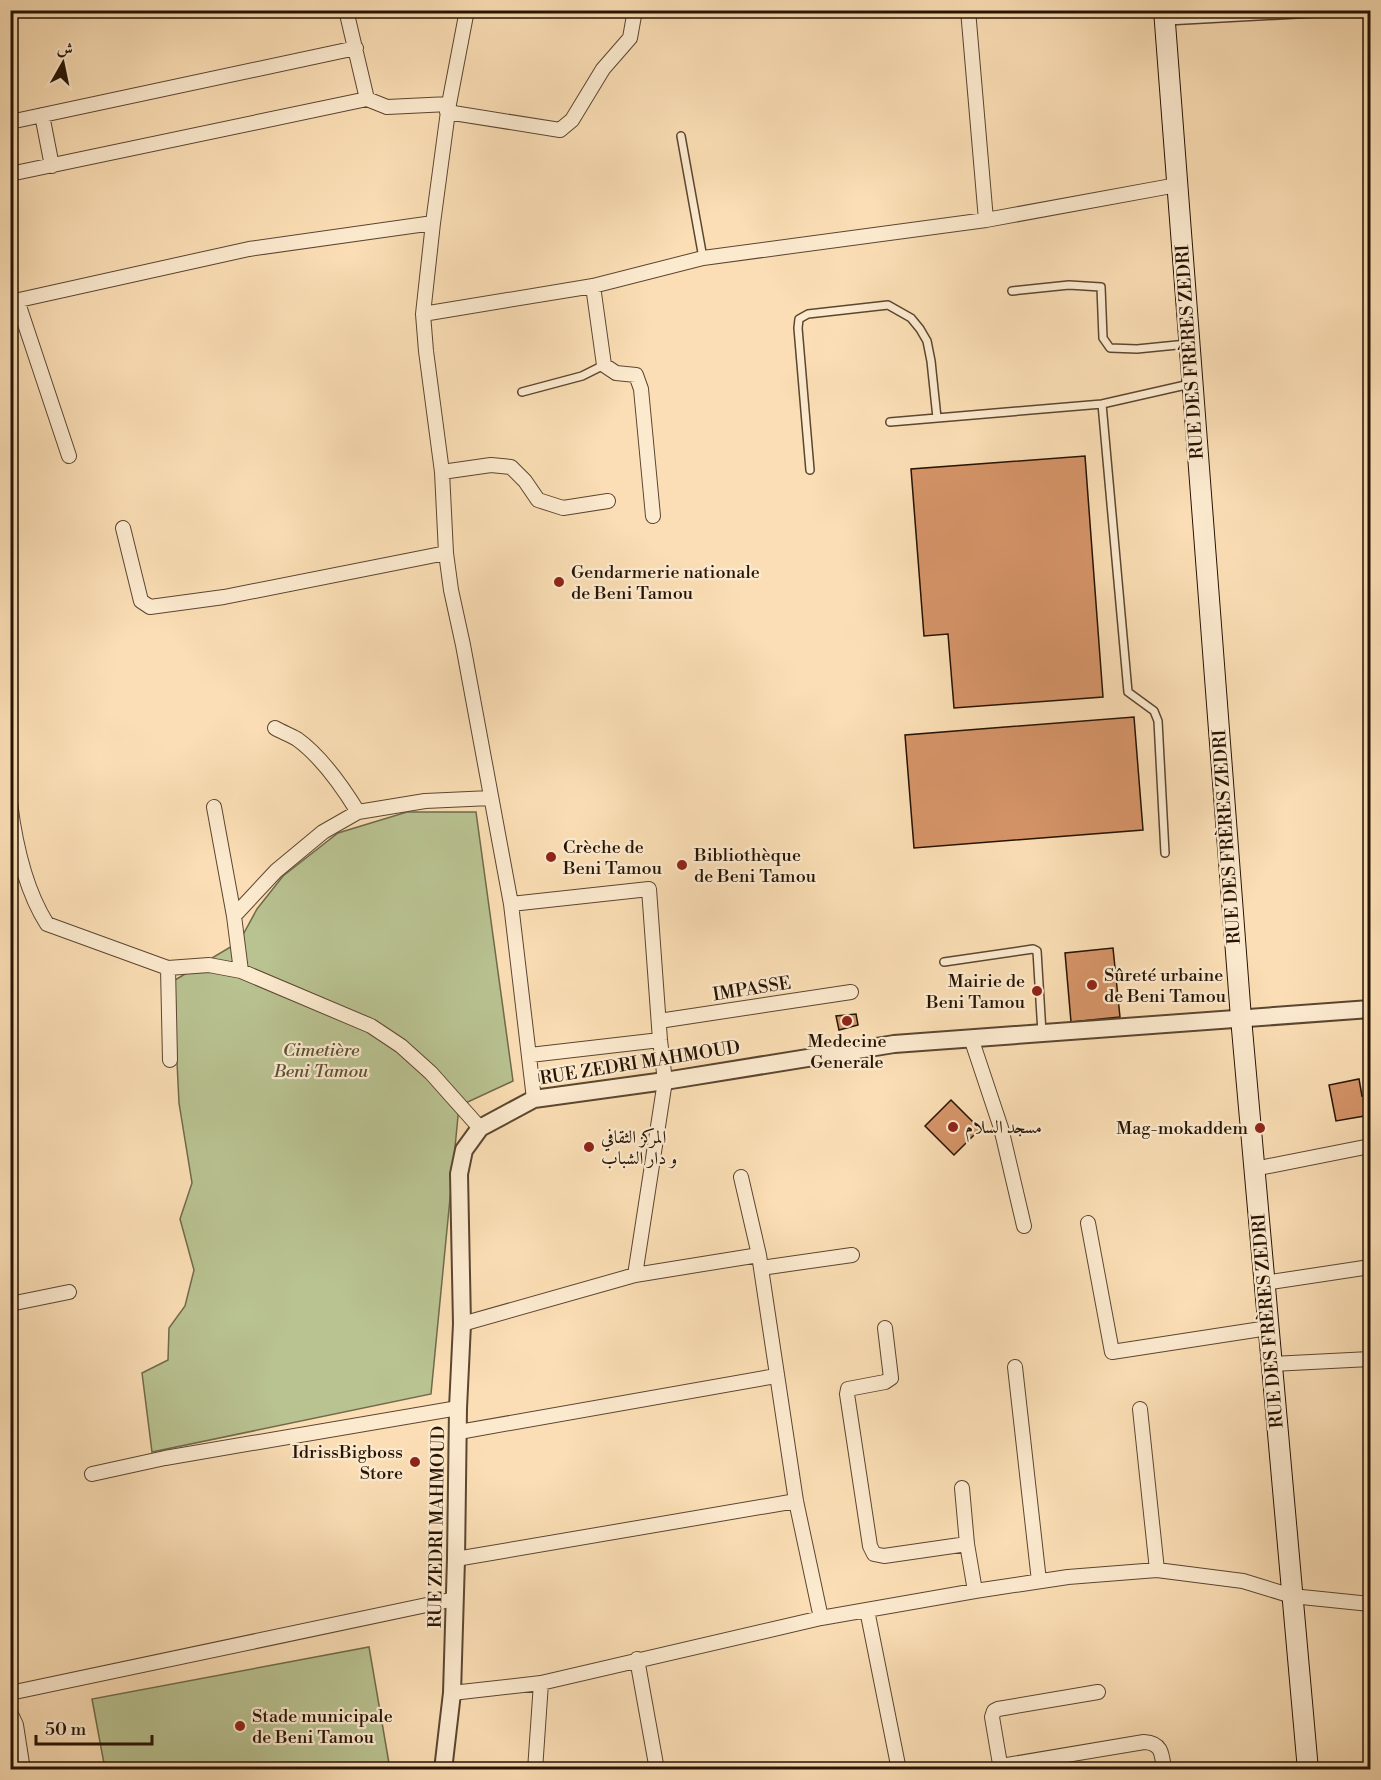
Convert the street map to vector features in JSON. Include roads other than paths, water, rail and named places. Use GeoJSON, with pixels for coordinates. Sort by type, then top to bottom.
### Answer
{"type":"FeatureCollection","features":[{"type":"Feature","properties":{"kind":"main road","name":"RUE DES FRÈRES ZEDRI"},"geometry":{"type":"LineString","coordinates":[[1164,16],[1241,1018],[1308,1770]]}},
{"type":"Feature","properties":{"kind":"street"},"geometry":{"type":"LineString","coordinates":[[346,10],[367,99]]}},
{"type":"Feature","properties":{"kind":"street"},"geometry":{"type":"LineString","coordinates":[[467,10],[448,108],[423,314],[442,472],[446,553],[451,590],[511,904],[534,1099]]}},
{"type":"Feature","properties":{"kind":"street"},"geometry":{"type":"LineString","coordinates":[[10,174],[367,99],[387,107],[448,108],[560,130],[572,120],[603,69],[630,38],[635,10]]}},
{"type":"Feature","properties":{"kind":"street"},"geometry":{"type":"LineString","coordinates":[[968,10],[986,220]]}},
{"type":"Feature","properties":{"kind":"street"},"geometry":{"type":"LineString","coordinates":[[10,122],[356,48]]}},
{"type":"Feature","properties":{"kind":"street"},"geometry":{"type":"LineString","coordinates":[[42,115],[52,166]]}},
{"type":"Feature","properties":{"kind":"street"},"geometry":{"type":"LineString","coordinates":[[423,314],[593,285],[703,258],[986,220],[1177,185]]}},
{"type":"Feature","properties":{"kind":"street"},"geometry":{"type":"LineString","coordinates":[[69,456],[14,301],[249,249],[433,223]]}},
{"type":"Feature","properties":{"kind":"street"},"geometry":{"type":"LineString","coordinates":[[593,285],[604,365],[616,373],[636,375],[641,390],[653,516]]}},
{"type":"Feature","properties":{"kind":"street"},"geometry":{"type":"LineString","coordinates":[[442,472],[491,465],[511,467],[525,481],[538,500],[562,508],[608,501]]}},
{"type":"Feature","properties":{"kind":"street"},"geometry":{"type":"LineString","coordinates":[[123,528],[141,601],[150,607],[224,597],[446,553]]}},
{"type":"Feature","properties":{"kind":"street"},"geometry":{"type":"LineString","coordinates":[[275,728],[297,740],[321,762],[339,783],[358,812]]}},
{"type":"Feature","properties":{"kind":"street"},"geometry":{"type":"LineString","coordinates":[[234,916],[276,872],[323,832],[358,812],[424,801],[491,798]]}},
{"type":"Feature","properties":{"kind":"street"},"geometry":{"type":"LineString","coordinates":[[10,803],[14,834],[37,908],[47,924],[168,969],[209,965],[241,971],[371,1026],[401,1046],[431,1073],[480,1128]]}},
{"type":"Feature","properties":{"kind":"street"},"geometry":{"type":"LineString","coordinates":[[214,807],[234,916],[241,971]]}},
{"type":"Feature","properties":{"kind":"street"},"geometry":{"type":"LineString","coordinates":[[511,904],[649,889],[665,1081],[635,1275]]}},
{"type":"Feature","properties":{"kind":"street"},"geometry":{"type":"LineString","coordinates":[[168,969],[170,1060]]}},
{"type":"Feature","properties":{"kind":"street","name":"IMPASSE"},"geometry":{"type":"LineString","coordinates":[[659,1022],[851,992]]}},
{"type":"Feature","properties":{"kind":"street","name":"RUE ZEDRI MAHMOUD"},"geometry":{"type":"LineString","coordinates":[[443,1770],[452,1693],[455,1599],[458,1408],[462,1324],[459,1174],[464,1150],[480,1128],[534,1099],[665,1081],[894,1044],[1371,1009]]}},
{"type":"Feature","properties":{"kind":"street"},"geometry":{"type":"LineString","coordinates":[[971,1038],[1001,1128],[1024,1226]]}},
{"type":"Feature","properties":{"kind":"street"},"geometry":{"type":"LineString","coordinates":[[530,1055],[660,1040]]}},
{"type":"Feature","properties":{"kind":"street"},"geometry":{"type":"LineString","coordinates":[[1254,1169],[1371,1146]]}},
{"type":"Feature","properties":{"kind":"street"},"geometry":{"type":"LineString","coordinates":[[741,1178],[760,1261],[796,1501],[821,1618]]}},
{"type":"Feature","properties":{"kind":"street"},"geometry":{"type":"LineString","coordinates":[[1088,1223],[1112,1352],[1268,1328]]}},
{"type":"Feature","properties":{"kind":"street"},"geometry":{"type":"LineString","coordinates":[[462,1324],[635,1275],[760,1261],[852,1255]]}},
{"type":"Feature","properties":{"kind":"street"},"geometry":{"type":"LineString","coordinates":[[1264,1283],[1371,1268]]}},
{"type":"Feature","properties":{"kind":"street"},"geometry":{"type":"LineString","coordinates":[[10,1304],[69,1292]]}},
{"type":"Feature","properties":{"kind":"street"},"geometry":{"type":"LineString","coordinates":[[885,1328],[891,1378],[885,1382],[849,1389],[847,1394],[870,1546],[874,1554],[884,1556],[967,1544]]}},
{"type":"Feature","properties":{"kind":"street"},"geometry":{"type":"LineString","coordinates":[[1272,1364],[1371,1359]]}},
{"type":"Feature","properties":{"kind":"street"},"geometry":{"type":"LineString","coordinates":[[1015,1367],[1039,1581]]}},
{"type":"Feature","properties":{"kind":"street"},"geometry":{"type":"LineString","coordinates":[[459,1432],[776,1376]]}},
{"type":"Feature","properties":{"kind":"street"},"geometry":{"type":"LineString","coordinates":[[92,1474],[165,1458],[458,1408]]}},
{"type":"Feature","properties":{"kind":"street"},"geometry":{"type":"LineString","coordinates":[[1140,1409],[1157,1570]]}},
{"type":"Feature","properties":{"kind":"street"},"geometry":{"type":"LineString","coordinates":[[963,1488],[967,1544],[975,1591]]}},
{"type":"Feature","properties":{"kind":"street"},"geometry":{"type":"LineString","coordinates":[[456,1559],[796,1501]]}},
{"type":"Feature","properties":{"kind":"street"},"geometry":{"type":"LineString","coordinates":[[452,1693],[541,1683],[821,1618],[1039,1581],[1157,1570],[1243,1581],[1292,1596],[1371,1604]]}},
{"type":"Feature","properties":{"kind":"street"},"geometry":{"type":"LineString","coordinates":[[10,1693],[455,1599]]}},
{"type":"Feature","properties":{"kind":"street"},"geometry":{"type":"LineString","coordinates":[[867,1610],[899,1770]]}},
{"type":"Feature","properties":{"kind":"street"},"geometry":{"type":"LineString","coordinates":[[637,1659],[657,1770]]}},
{"type":"Feature","properties":{"kind":"street"},"geometry":{"type":"LineString","coordinates":[[535,1770],[541,1683]]}},
{"type":"Feature","properties":{"kind":"street"},"geometry":{"type":"LineString","coordinates":[[1098,1692],[998,1709],[994,1712],[1001,1768],[1153,1742],[1159,1746],[1164,1770]]}},
{"type":"Feature","properties":{"kind":"street"},"geometry":{"type":"LineString","coordinates":[[10,1712],[16,1725],[23,1770]]}},
{"type":"Feature","properties":{"kind":"lane"},"geometry":{"type":"LineString","coordinates":[[1164,16],[1370,10]]}},
{"type":"Feature","properties":{"kind":"lane"},"geometry":{"type":"LineString","coordinates":[[681,136],[703,258]]}},
{"type":"Feature","properties":{"kind":"lane"},"geometry":{"type":"LineString","coordinates":[[1012,291],[1069,285],[1101,287],[1102,338],[1110,348],[1137,349],[1189,344]]}},
{"type":"Feature","properties":{"kind":"lane"},"geometry":{"type":"LineString","coordinates":[[810,470],[798,328],[799,319],[807,315],[888,305],[910,318],[920,329],[927,342],[932,362],[937,418]]}},
{"type":"Feature","properties":{"kind":"lane"},"geometry":{"type":"LineString","coordinates":[[522,392],[582,376],[604,365]]}},
{"type":"Feature","properties":{"kind":"lane"},"geometry":{"type":"LineString","coordinates":[[890,422],[1102,404],[1192,384]]}},
{"type":"Feature","properties":{"kind":"lane"},"geometry":{"type":"LineString","coordinates":[[1102,404],[1128,692],[1154,711],[1158,721],[1165,853]]}},
{"type":"Feature","properties":{"kind":"lane"},"geometry":{"type":"LineString","coordinates":[[944,962],[1037,951],[1042,1033]]}},
{"type":"Feature","properties":{"kind":"place","name":"Gendarmerie nationale de Beni Tamou"},"geometry":{"type":"Point","coordinates":[559,582]}},
{"type":"Feature","properties":{"kind":"place","name":"Crèche de Beni Tamou"},"geometry":{"type":"Point","coordinates":[551,857]}},
{"type":"Feature","properties":{"kind":"place","name":"Bibliothèque de Beni Tamou"},"geometry":{"type":"Point","coordinates":[682,865]}},
{"type":"Feature","properties":{"kind":"place","name":"Sûreté urbaine de Beni Tamou"},"geometry":{"type":"Point","coordinates":[1092,985]}},
{"type":"Feature","properties":{"kind":"place","name":"Mairie de Beni Tamou"},"geometry":{"type":"Point","coordinates":[1037,991]}},
{"type":"Feature","properties":{"kind":"place","name":"Medecine Generale"},"geometry":{"type":"Point","coordinates":[847,1021]}},
{"type":"Feature","properties":{"kind":"place","name":"مسجد السلام"},"geometry":{"type":"Point","coordinates":[953,1127]}},
{"type":"Feature","properties":{"kind":"place","name":"Mag-mokaddem"},"geometry":{"type":"Point","coordinates":[1260,1128]}},
{"type":"Feature","properties":{"kind":"place","name":"المركز الثقافي و دار الشباب"},"geometry":{"type":"Point","coordinates":[589,1147]}},
{"type":"Feature","properties":{"kind":"place","name":"IdrissBigboss Store"},"geometry":{"type":"Point","coordinates":[415,1462]}},
{"type":"Feature","properties":{"kind":"place","name":"Stade municipale de Beni Tamou"},"geometry":{"type":"Point","coordinates":[240,1726]}},
{"type":"Feature","properties":{"kind":"park label","name":"Cimetière Beni Tamou"},"geometry":{"type":"Point","coordinates":[321,1060]}}]}
